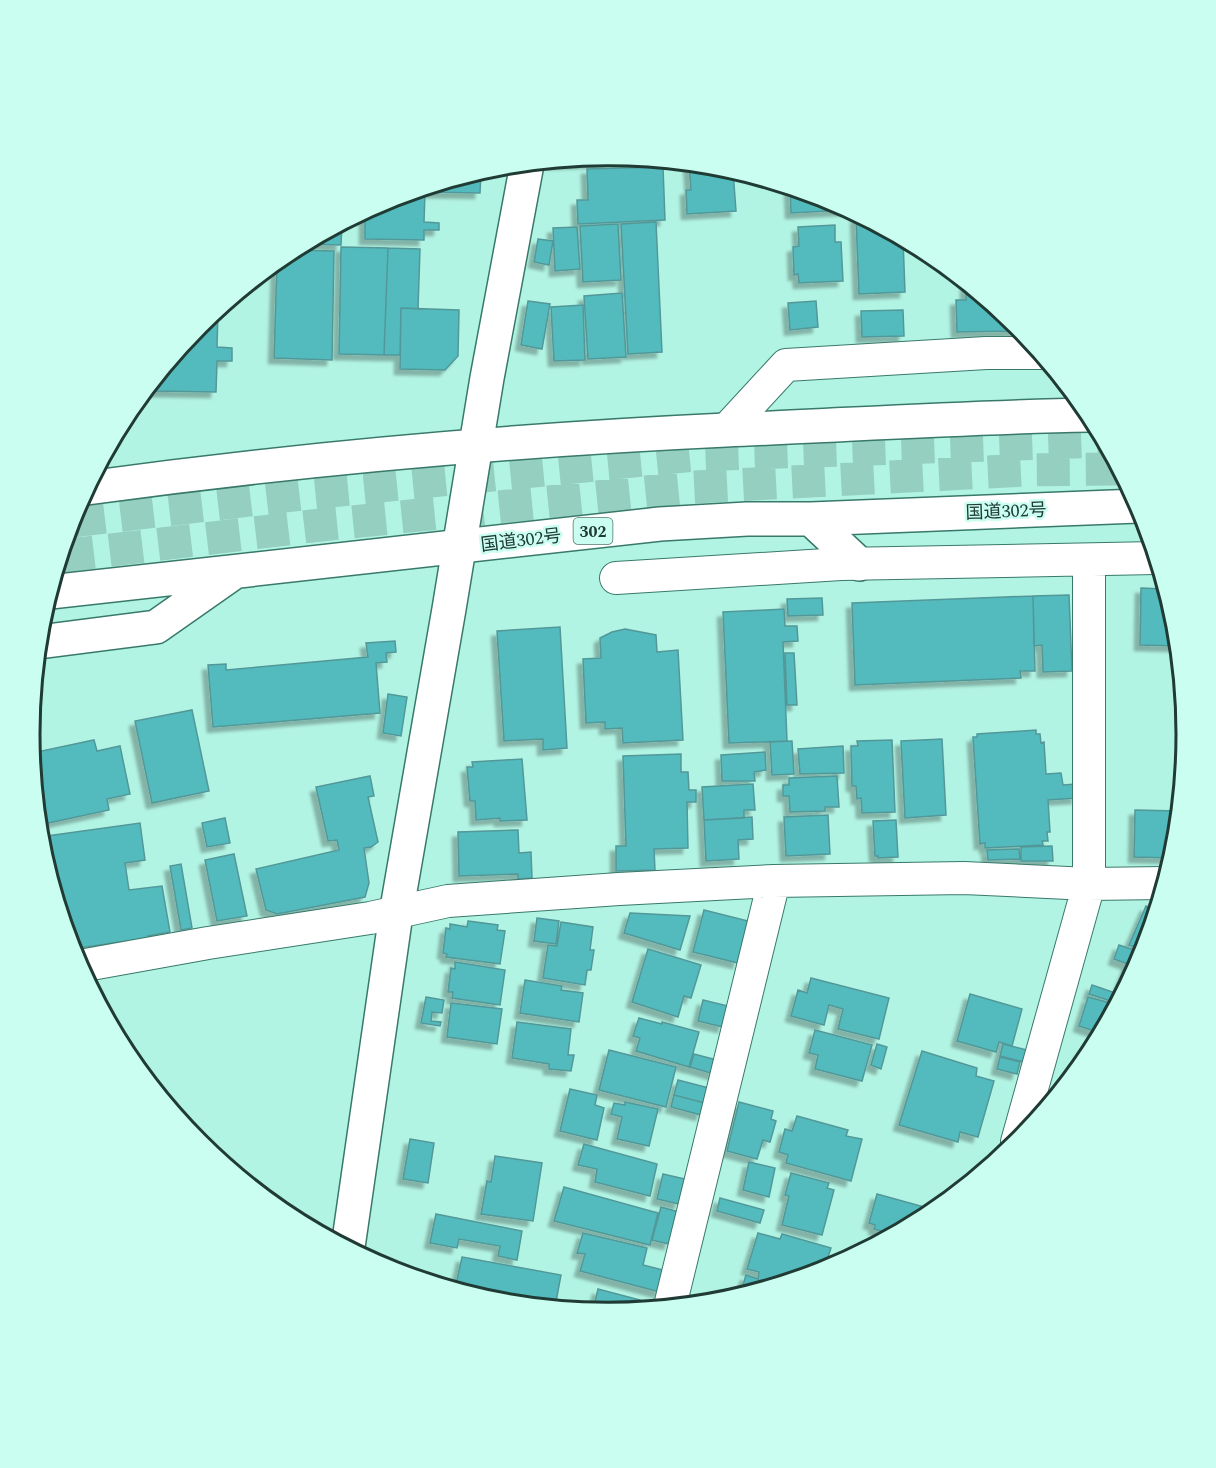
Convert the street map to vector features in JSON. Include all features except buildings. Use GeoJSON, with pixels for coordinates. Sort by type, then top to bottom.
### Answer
{"type":"FeatureCollection","features":[{"type":"Feature","properties":{"kind":"main road"},"geometry":{"type":"LineString","coordinates":[[349,1239],[396,914],[475,446],[525,172]]}},
{"type":"Feature","properties":{"kind":"main road"},"geometry":{"type":"LineString","coordinates":[[97,487],[285,464],[579,438],[998,417],[1077,415]]}},
{"type":"Feature","properties":{"kind":"main road","name":"国道302号"},"geometry":{"type":"LineString","coordinates":[[59,591],[660,524],[1127,506]]}},
{"type":"Feature","properties":{"kind":"main road"},"geometry":{"type":"LineString","coordinates":[[811,519],[859,564]]}},
{"type":"Feature","properties":{"kind":"main road"},"geometry":{"type":"LineString","coordinates":[[48,641],[156,627],[235,572]]}},
{"type":"Feature","properties":{"kind":"street"},"geometry":{"type":"LineString","coordinates":[[726,430],[786,365],[986,353],[1028,353]]}},
{"type":"Feature","properties":{"kind":"street"},"geometry":{"type":"LineString","coordinates":[[616,578],[859,564],[1147,558]]}},
{"type":"Feature","properties":{"kind":"street"},"geometry":{"type":"LineString","coordinates":[[1023,1120],[1089,884],[1089,560]]}},
{"type":"Feature","properties":{"kind":"street"},"geometry":{"type":"LineString","coordinates":[[90,964],[208,943],[396,914],[448,902],[774,880],[964,878],[1089,884],[1155,883]]}},
{"type":"Feature","properties":{"kind":"street"},"geometry":{"type":"LineString","coordinates":[[672,1298],[774,880]]}},
{"type":"Feature","properties":{"kind":"tunnel"},"geometry":{"type":"LineString","coordinates":[[83,520],[310,493],[696,455],[1094,441]]}},
{"type":"Feature","properties":{"kind":"tunnel"},"geometry":{"type":"LineString","coordinates":[[70,555],[312,526],[694,487],[1025,470],[1109,469]]}}]}
